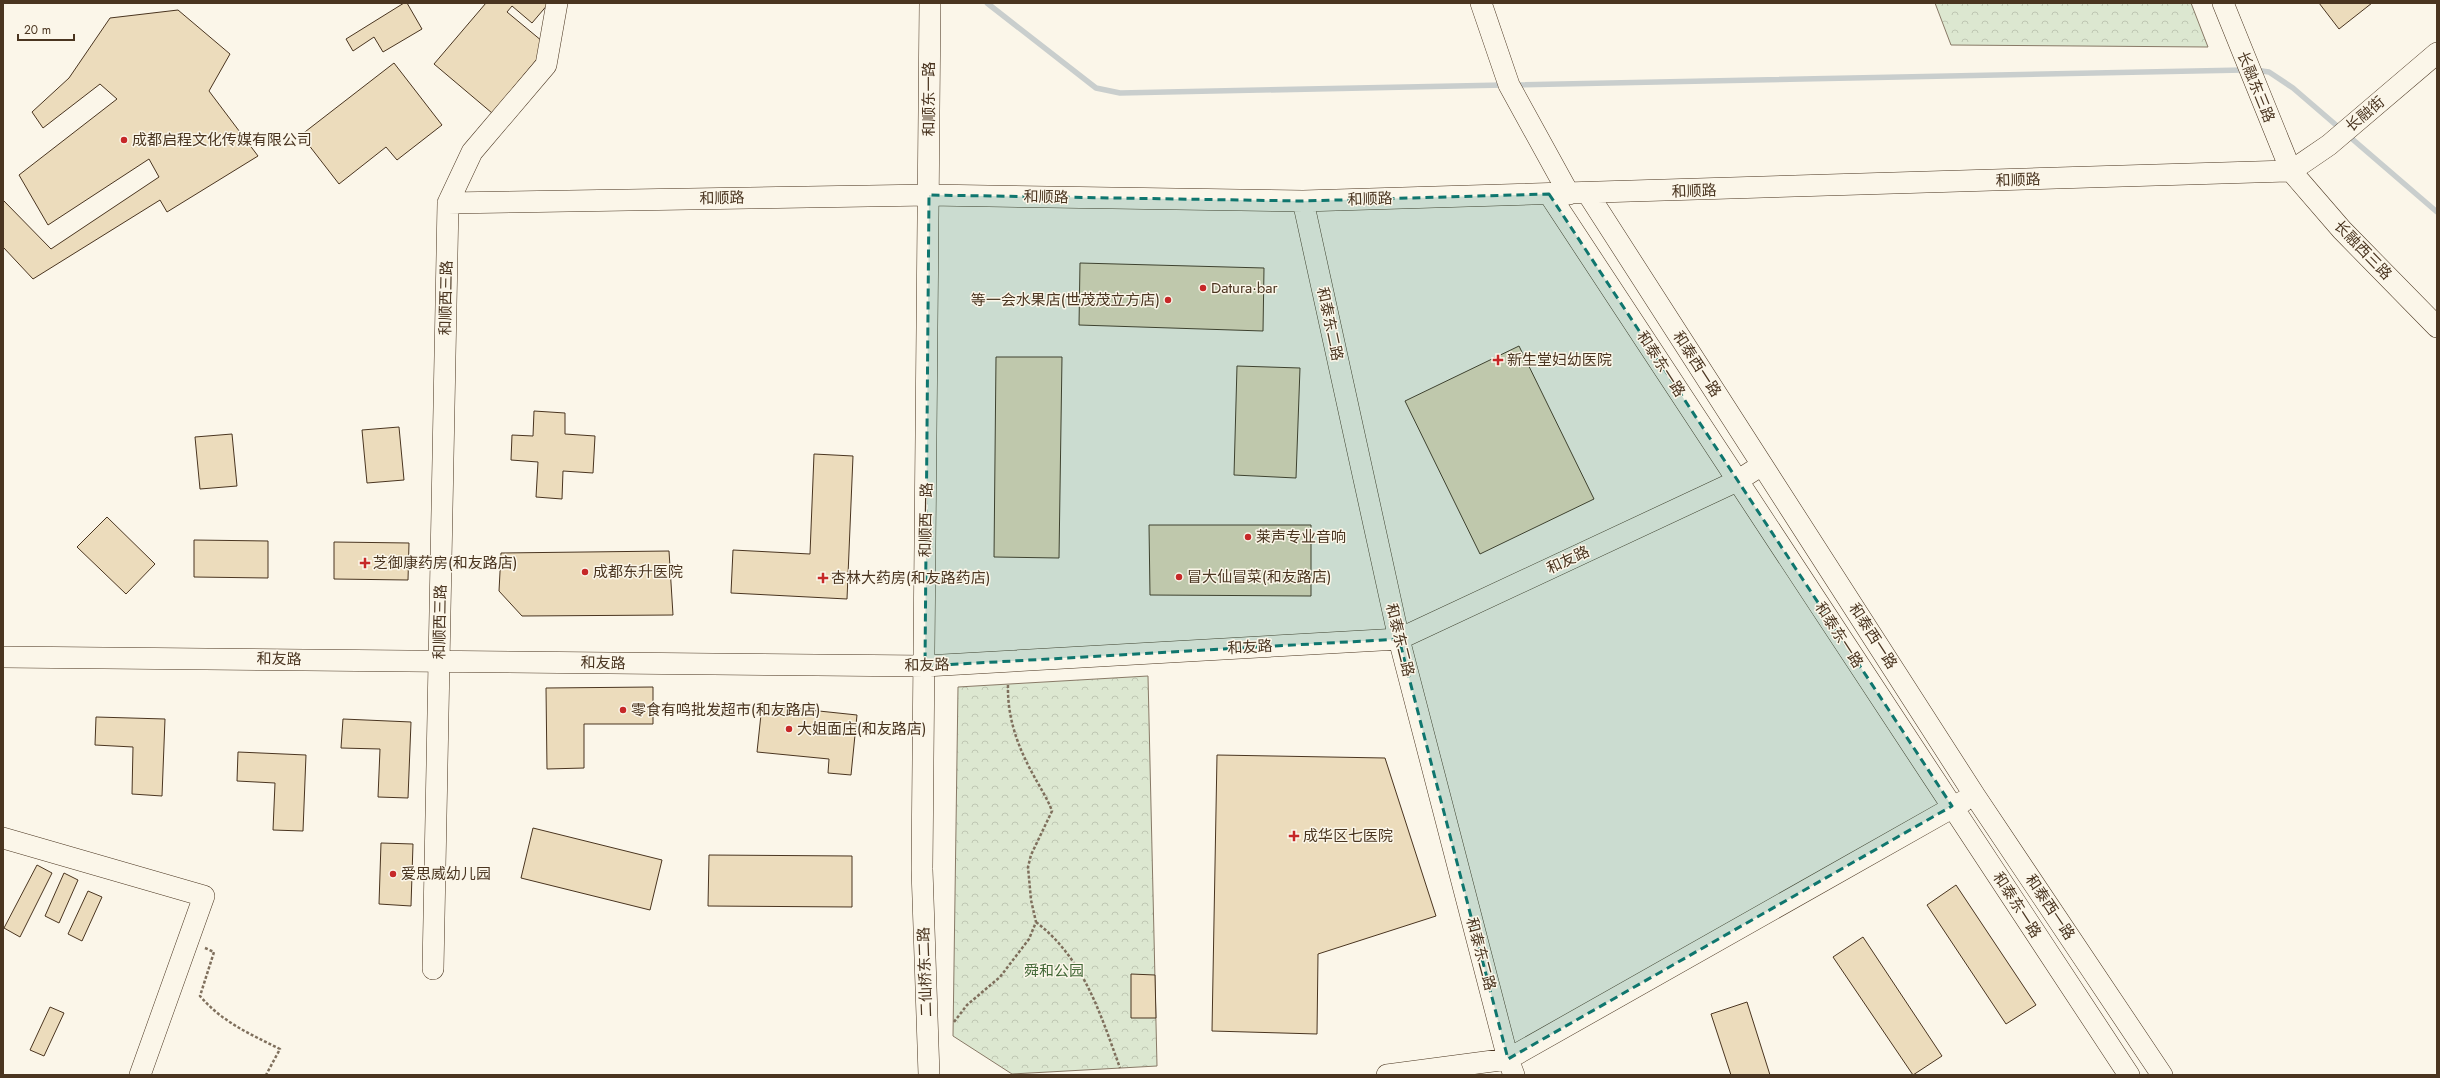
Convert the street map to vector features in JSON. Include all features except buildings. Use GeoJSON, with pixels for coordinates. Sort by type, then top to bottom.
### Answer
{"type":"FeatureCollection","features":[{"type":"Feature","properties":{"kind":"street"},"geometry":{"type":"LineString","coordinates":[[448,203],[472,152],[546,65],[557,3]]}},
{"type":"Feature","properties":{"kind":"street","name":"和顺东一路"},"geometry":{"type":"LineString","coordinates":[[929,195],[930,3]]}},
{"type":"Feature","properties":{"kind":"street"},"geometry":{"type":"LineString","coordinates":[[1481,3],[1509,85],[1568,194]]}},
{"type":"Feature","properties":{"kind":"street","name":"长融东三路"},"geometry":{"type":"LineString","coordinates":[[2223,3],[2256,88],[2291,171]]}},
{"type":"Feature","properties":{"kind":"street","name":"长融街"},"geometry":{"type":"LineString","coordinates":[[2291,171],[2328,145],[2437,53]]}},
{"type":"Feature","properties":{"kind":"street","name":"和顺路"},"geometry":{"type":"LineString","coordinates":[[448,203],[929,195],[1303,202],[2291,171]]}},
{"type":"Feature","properties":{"kind":"street","name":"长融西三路"},"geometry":{"type":"LineString","coordinates":[[2291,171],[2342,230],[2437,327]]}},
{"type":"Feature","properties":{"kind":"street","name":"和泰西一路"},"geometry":{"type":"LineString","coordinates":[[1568,194],[1762,465],[1975,796],[2162,1075]]}},
{"type":"Feature","properties":{"kind":"street","name":"和泰东一路"},"geometry":{"type":"LineString","coordinates":[[1568,194],[1737,481],[2129,1075]]}},
{"type":"Feature","properties":{"kind":"street","name":"和顺西一路"},"geometry":{"type":"LineString","coordinates":[[922,869],[929,195]]}},
{"type":"Feature","properties":{"kind":"street","name":"和泰东二路"},"geometry":{"type":"LineString","coordinates":[[1303,202],[1399,639],[1511,1067]]}},
{"type":"Feature","properties":{"kind":"street","name":"和顺西三路"},"geometry":{"type":"LineString","coordinates":[[433,969],[448,203]]}},
{"type":"Feature","properties":{"kind":"street","name":"和友路"},"geometry":{"type":"LineString","coordinates":[[3,657],[925,666],[1399,639],[1737,481],[1762,465]]}},
{"type":"Feature","properties":{"kind":"street"},"geometry":{"type":"LineString","coordinates":[[1387,1075],[1511,1067],[1952,806],[1975,796]]}},
{"type":"Feature","properties":{"kind":"street"},"geometry":{"type":"LineString","coordinates":[[3,838],[204,896],[140,1075]]}},
{"type":"Feature","properties":{"kind":"street","name":"二仙桥东二路"},"geometry":{"type":"LineString","coordinates":[[922,869],[929,1075]]}},
{"type":"Feature","properties":{"kind":"path"},"geometry":{"type":"LineString","coordinates":[[954,1022],[967,1006],[1000,978],[1029,939],[1036,922],[1031,900],[1028,867],[1031,855],[1052,811],[1022,755],[1015,735],[1008,706],[1008,684]]}},
{"type":"Feature","properties":{"kind":"path"},"geometry":{"type":"LineString","coordinates":[[1036,922],[1053,935],[1088,982],[1120,1068]]}},
{"type":"Feature","properties":{"kind":"path"},"geometry":{"type":"LineString","coordinates":[[188,939],[214,952],[200,996],[212,1011],[237,1028],[280,1049],[266,1075]]}},
{"type":"Feature","properties":{"kind":"highlighted area"},"geometry":{"type":"Polygon","coordinates":[[[1549,194],[1952,806],[1508,1059],[1399,639],[925,666],[929,195],[1303,201],[1549,194]]]}},
{"type":"Feature","properties":{"kind":"green space"},"geometry":{"type":"Polygon","coordinates":[[[1935,3],[2191,3],[2208,47],[1951,45],[1935,3]]]}},
{"type":"Feature","properties":{"kind":"green space","name":"舜和公园"},"geometry":{"type":"Polygon","coordinates":[[[1148,676],[1157,1066],[1012,1074],[953,1036],[958,687],[1148,676]]]}},
{"type":"Feature","properties":{"kind":"waterway"},"geometry":{"type":"LineString","coordinates":[[987,3],[1096,88],[1120,93],[1504,85]]}},
{"type":"Feature","properties":{"kind":"waterway"},"geometry":{"type":"LineString","coordinates":[[1515,85],[2244,70]]}},
{"type":"Feature","properties":{"kind":"waterway"},"geometry":{"type":"LineString","coordinates":[[2255,70],[2269,72],[2293,88],[2437,212]]}},
{"type":"Feature","properties":{"kind":"place","name":"成都启程文化传媒有限公司"},"geometry":{"type":"Point","coordinates":[124,140]}},
{"type":"Feature","properties":{"kind":"place","name":"Datura·bar"},"geometry":{"type":"Point","coordinates":[1203,288]}},
{"type":"Feature","properties":{"kind":"place","name":"等一会水果店(世茂茂立方店)"},"geometry":{"type":"Point","coordinates":[1168,300]}},
{"type":"Feature","properties":{"kind":"place","name":"新生堂妇幼医院"},"geometry":{"type":"Point","coordinates":[1498,360]}},
{"type":"Feature","properties":{"kind":"place","name":"莱声专业音响"},"geometry":{"type":"Point","coordinates":[1248,537]}},
{"type":"Feature","properties":{"kind":"place","name":"芝御康药房(和友路店)"},"geometry":{"type":"Point","coordinates":[365,563]}},
{"type":"Feature","properties":{"kind":"place","name":"成都东升医院"},"geometry":{"type":"Point","coordinates":[585,572]}},
{"type":"Feature","properties":{"kind":"place","name":"冒大仙冒菜(和友路店)"},"geometry":{"type":"Point","coordinates":[1179,577]}},
{"type":"Feature","properties":{"kind":"place","name":"杏林大药房(和友路药店)"},"geometry":{"type":"Point","coordinates":[823,578]}},
{"type":"Feature","properties":{"kind":"place","name":"零食有鸣批发超市(和友路店)"},"geometry":{"type":"Point","coordinates":[623,710]}},
{"type":"Feature","properties":{"kind":"place","name":"大姐面庄(和友路店)"},"geometry":{"type":"Point","coordinates":[789,729]}},
{"type":"Feature","properties":{"kind":"place","name":"成华区七医院"},"geometry":{"type":"Point","coordinates":[1294,836]}},
{"type":"Feature","properties":{"kind":"place","name":"爱思威幼儿园"},"geometry":{"type":"Point","coordinates":[393,874]}}]}
